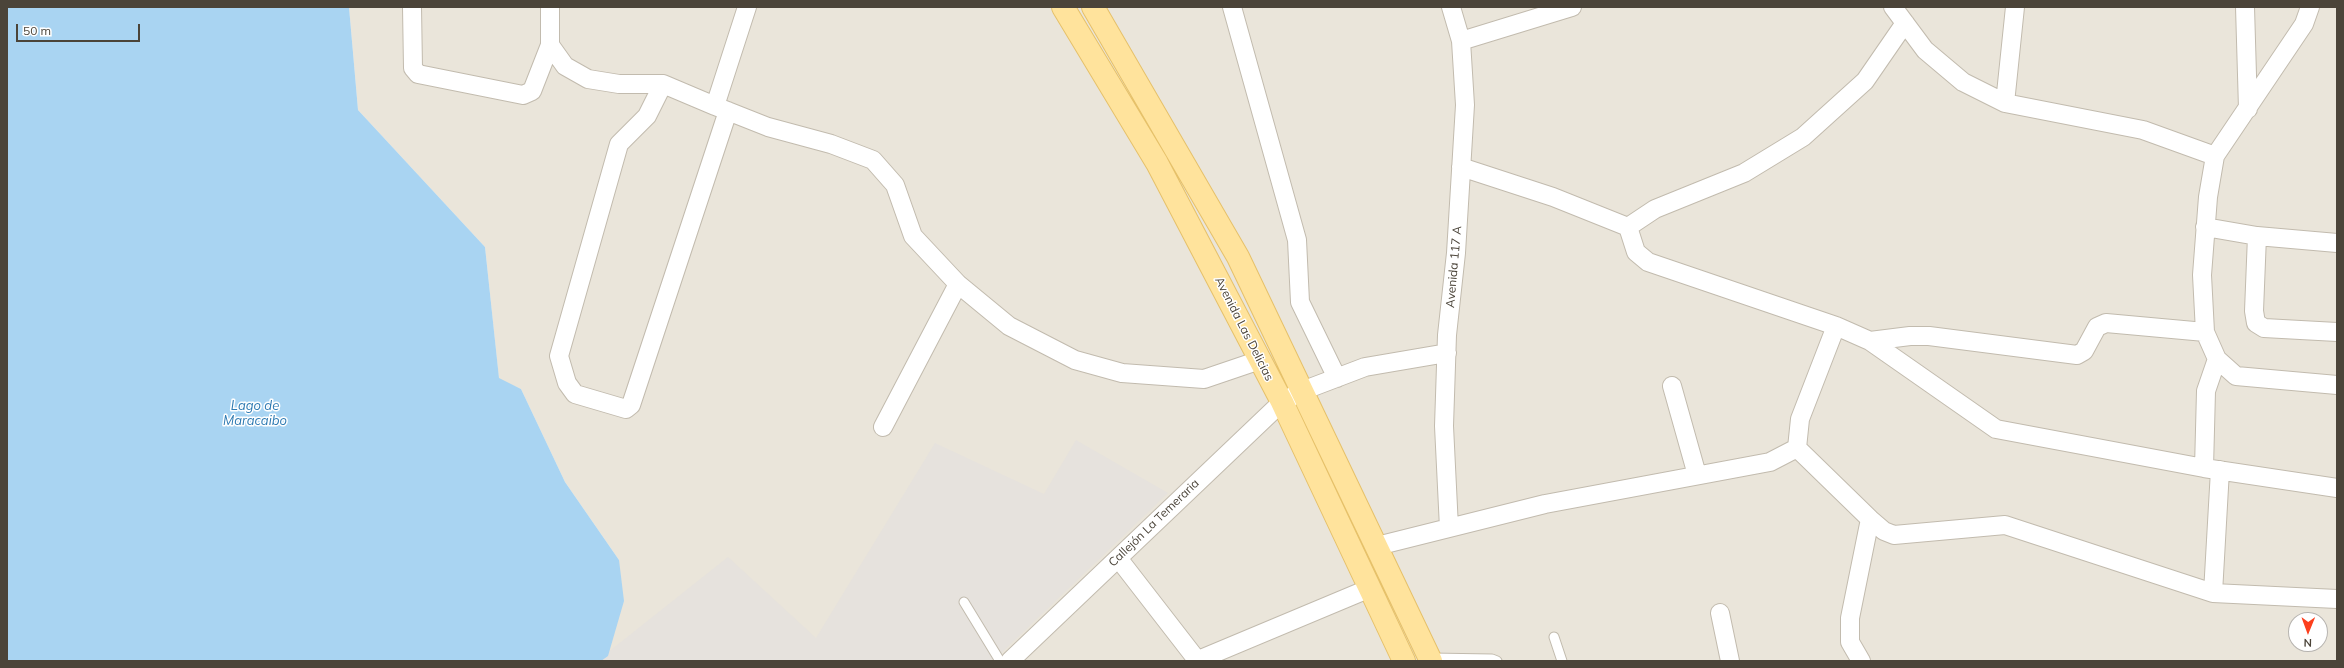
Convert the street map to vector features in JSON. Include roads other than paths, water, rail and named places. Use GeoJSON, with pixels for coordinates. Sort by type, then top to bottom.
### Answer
{"type":"FeatureCollection","features":[{"type":"Feature","properties":{"kind":"main road","name":"Avenida Las Delicias"},"geometry":{"type":"LineString","coordinates":[[1063,7],[1157,163],[1282,402],[1368,589],[1404,661]]}},
{"type":"Feature","properties":{"kind":"main road","name":"Avenida Las Delicias"},"geometry":{"type":"LineString","coordinates":[[1093,7],[1238,257],[1430,660]]}},
{"type":"Feature","properties":{"kind":"street"},"geometry":{"type":"LineString","coordinates":[[412,7],[412,68],[418,74],[523,95],[532,91],[550,45],[550,7]]}},
{"type":"Feature","properties":{"kind":"street"},"geometry":{"type":"LineString","coordinates":[[663,84],[647,116],[619,144],[559,356],[566,383],[574,394],[626,408],[632,405],[722,109],[747,7]]}},
{"type":"Feature","properties":{"kind":"street"},"geometry":{"type":"LineString","coordinates":[[1232,7],[1297,240],[1300,302],[1337,378]]}},
{"type":"Feature","properties":{"kind":"street","name":"Avenida 117 A"},"geometry":{"type":"LineString","coordinates":[[1449,528],[1444,426],[1447,353],[1465,105],[1461,41],[1451,7]]}},
{"type":"Feature","properties":{"kind":"street"},"geometry":{"type":"LineString","coordinates":[[1461,41],[1572,7]]}},
{"type":"Feature","properties":{"kind":"street"},"geometry":{"type":"LineString","coordinates":[[1893,7],[1925,50],[1963,82],[2005,103],[2143,130],[2215,156]]}},
{"type":"Feature","properties":{"kind":"street"},"geometry":{"type":"LineString","coordinates":[[2005,103],[2016,7]]}},
{"type":"Feature","properties":{"kind":"street"},"geometry":{"type":"LineString","coordinates":[[2245,7],[2248,109]]}},
{"type":"Feature","properties":{"kind":"street"},"geometry":{"type":"LineString","coordinates":[[2310,7],[2304,24],[2215,156],[2208,197],[2202,274],[2205,332],[2217,359],[2236,376],[2337,385]]}},
{"type":"Feature","properties":{"kind":"street"},"geometry":{"type":"LineString","coordinates":[[1628,227],[1655,209],[1744,173],[1802,137],[1865,81],[1905,22]]}},
{"type":"Feature","properties":{"kind":"street"},"geometry":{"type":"LineString","coordinates":[[550,45],[565,66],[588,78],[619,84],[663,84],[768,127],[832,144],[873,160],[895,185],[913,236],[958,284],[1009,326],[1075,360],[1122,373],[1204,379],[1260,360]]}},
{"type":"Feature","properties":{"kind":"street"},"geometry":{"type":"LineString","coordinates":[[1461,167],[1553,197],[1628,227]]}},
{"type":"Feature","properties":{"kind":"street"},"geometry":{"type":"LineString","coordinates":[[1628,227],[1636,252],[1648,262],[1836,326],[1870,341],[1996,429],[2212,469],[2337,488]]}},
{"type":"Feature","properties":{"kind":"street"},"geometry":{"type":"LineString","coordinates":[[2205,227],[2257,236],[2337,243]]}},
{"type":"Feature","properties":{"kind":"street"},"geometry":{"type":"LineString","coordinates":[[2257,236],[2254,311],[2256,323],[2264,328],[2337,332]]}},
{"type":"Feature","properties":{"kind":"street"},"geometry":{"type":"LineString","coordinates":[[883,427],[958,284]]}},
{"type":"Feature","properties":{"kind":"street"},"geometry":{"type":"LineString","coordinates":[[1870,341],[1910,336],[1929,336],[2077,355],[2084,351],[2097,327],[2106,323],[2205,332]]}},
{"type":"Feature","properties":{"kind":"street"},"geometry":{"type":"LineString","coordinates":[[1797,448],[1800,419],[1836,326]]}},
{"type":"Feature","properties":{"kind":"street","name":"Callejón La Temeraria"},"geometry":{"type":"LineString","coordinates":[[1010,661],[1282,402],[1302,391],[1365,367],[1447,353]]}},
{"type":"Feature","properties":{"kind":"street"},"geometry":{"type":"LineString","coordinates":[[2213,593],[2212,469],[2206,391],[2217,359]]}},
{"type":"Feature","properties":{"kind":"street"},"geometry":{"type":"LineString","coordinates":[[1672,386],[1697,475]]}},
{"type":"Feature","properties":{"kind":"street"},"geometry":{"type":"LineString","coordinates":[[1377,546],[1545,504],[1770,462],[1797,448]]}},
{"type":"Feature","properties":{"kind":"street"},"geometry":{"type":"LineString","coordinates":[[1797,448],[1870,519],[1884,531],[1894,535],[2005,525],[2213,593],[2337,599]]}},
{"type":"Feature","properties":{"kind":"street"},"geometry":{"type":"LineString","coordinates":[[1861,661],[1850,642],[1850,618],[1870,519]]}},
{"type":"Feature","properties":{"kind":"street"},"geometry":{"type":"LineString","coordinates":[[1118,558],[1197,661],[1368,589]]}},
{"type":"Feature","properties":{"kind":"street"},"geometry":{"type":"LineString","coordinates":[[1720,613],[1730,661]]}},
{"type":"Feature","properties":{"kind":"lane"},"geometry":{"type":"LineString","coordinates":[[964,602],[1000,661]]}},
{"type":"Feature","properties":{"kind":"lane"},"geometry":{"type":"LineString","coordinates":[[1554,637],[1562,661]]}},
{"type":"Feature","properties":{"kind":"lane"},"geometry":{"type":"LineString","coordinates":[[1430,660],[1492,659],[1497,661]]}},
{"type":"Feature","properties":{"kind":"water","name":"Lago de Maracaibo"},"geometry":{"type":"Polygon","coordinates":[[[7,7],[349,7],[358,110],[485,247],[499,378],[521,389],[565,482],[619,560],[624,601],[608,656],[601,661],[7,661],[7,7]]]}}]}
